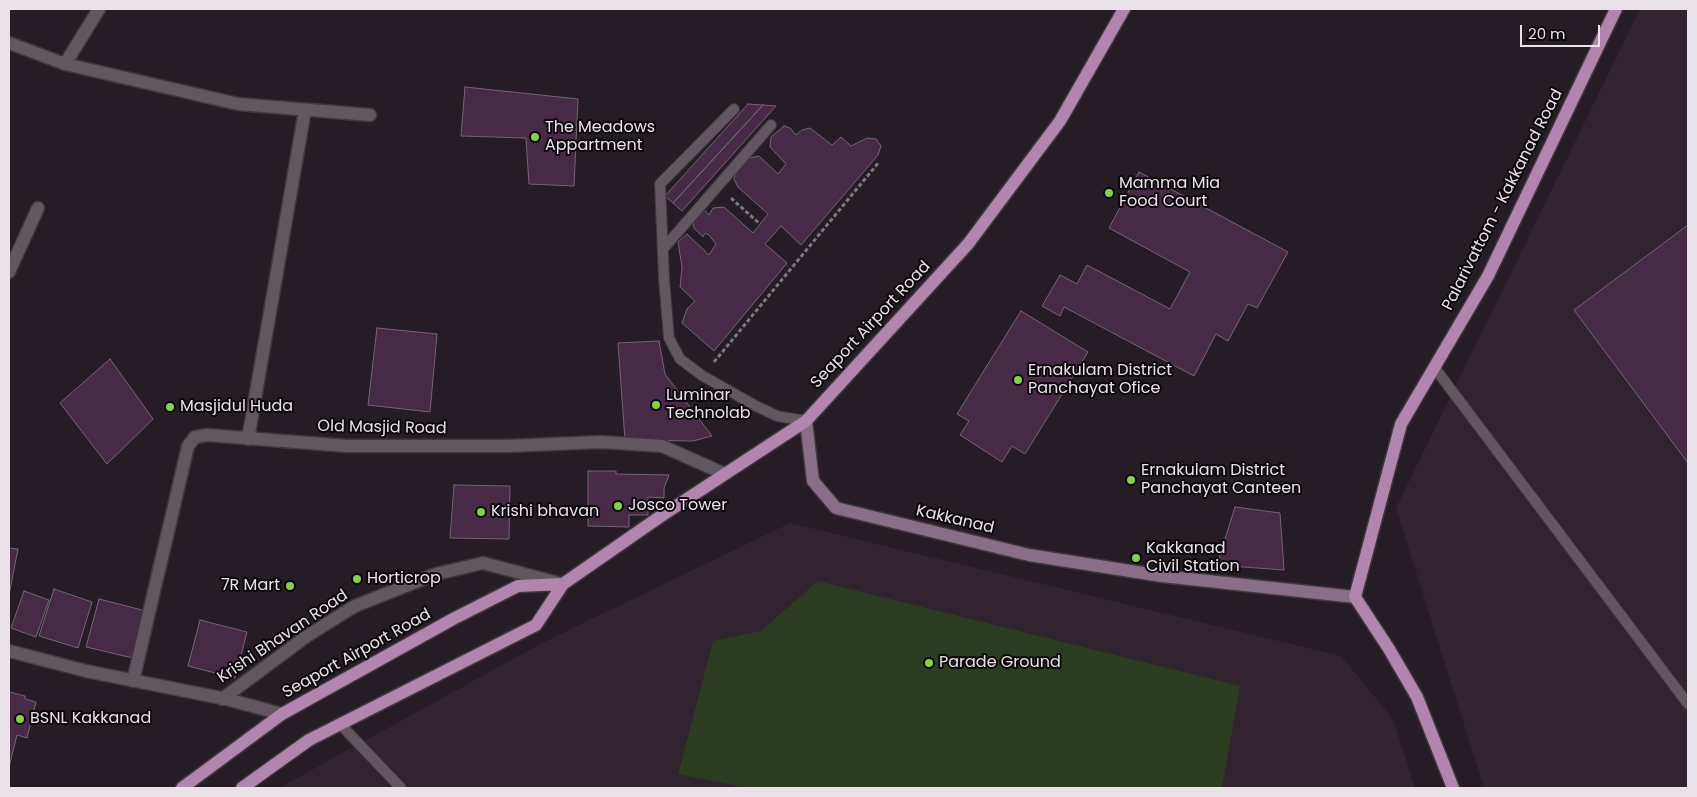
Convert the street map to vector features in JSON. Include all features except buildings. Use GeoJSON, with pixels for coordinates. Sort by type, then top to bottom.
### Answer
{"type":"FeatureCollection","features":[{"type":"Feature","properties":{"kind":"main road","name":"Seaport Airport Road"},"geometry":{"type":"LineString","coordinates":[[242,788],[309,740],[536,625],[563,584],[806,421],[968,244],[1060,121],[1124,9]]}},
{"type":"Feature","properties":{"kind":"main road","name":"Palarivattom - Kakkanad Road"},"geometry":{"type":"LineString","coordinates":[[1355,597],[1402,424],[1488,276],[1616,9]]}},
{"type":"Feature","properties":{"kind":"main road","name":"Kakkanad"},"geometry":{"type":"LineString","coordinates":[[806,421],[813,481],[836,508],[1029,555],[1162,576],[1355,597]]}},
{"type":"Feature","properties":{"kind":"main road","name":"Seaport Airport Road"},"geometry":{"type":"LineString","coordinates":[[182,788],[282,714],[453,619],[518,586],[563,584]]}},
{"type":"Feature","properties":{"kind":"main road"},"geometry":{"type":"LineString","coordinates":[[1355,597],[1417,697],[1453,788]]}},
{"type":"Feature","properties":{"kind":"street"},"geometry":{"type":"LineString","coordinates":[[65,64],[100,9]]}},
{"type":"Feature","properties":{"kind":"street"},"geometry":{"type":"LineString","coordinates":[[9,43],[65,64],[238,104],[370,115]]}},
{"type":"Feature","properties":{"kind":"street"},"geometry":{"type":"LineString","coordinates":[[248,439],[305,110]]}},
{"type":"Feature","properties":{"kind":"street"},"geometry":{"type":"LineString","coordinates":[[9,272],[38,208]]}},
{"type":"Feature","properties":{"kind":"street","name":"Old Masjid Road"},"geometry":{"type":"LineString","coordinates":[[133,681],[188,446],[196,437],[207,436],[347,446],[507,446],[601,442],[662,446],[725,474]]}},
{"type":"Feature","properties":{"kind":"street","name":"Krishi Bhavan Road"},"geometry":{"type":"LineString","coordinates":[[222,699],[306,636],[355,606],[436,574],[483,563],[563,584]]}},
{"type":"Feature","properties":{"kind":"street"},"geometry":{"type":"LineString","coordinates":[[9,651],[86,671],[222,699],[282,714]]}},
{"type":"Feature","properties":{"kind":"lane"},"geometry":{"type":"LineString","coordinates":[[734,109],[660,184],[669,338],[680,359],[703,376],[777,416],[806,421]]}},
{"type":"Feature","properties":{"kind":"lane"},"geometry":{"type":"LineString","coordinates":[[663,249],[771,125]]}},
{"type":"Feature","properties":{"kind":"lane"},"geometry":{"type":"LineString","coordinates":[[1434,367],[1688,704]]}},
{"type":"Feature","properties":{"kind":"lane"},"geometry":{"type":"LineString","coordinates":[[340,724],[401,788]]}},
{"type":"Feature","properties":{"kind":"path"},"geometry":{"type":"LineString","coordinates":[[716,359],[879,162]]}},
{"type":"Feature","properties":{"kind":"path"},"geometry":{"type":"LineString","coordinates":[[718,186],[760,224]]}},
{"type":"Feature","properties":{"kind":"shaded area"},"geometry":{"type":"Polygon","coordinates":[[[1640,9],[1688,9],[1688,788],[1484,788],[1396,508],[1640,9]]]}},
{"type":"Feature","properties":{"kind":"shaded area"},"geometry":{"type":"Polygon","coordinates":[[[790,523],[1341,656],[1393,719],[1415,788],[279,788],[544,642],[790,523]]]}},
{"type":"Feature","properties":{"kind":"green space","name":"Parade Ground"},"geometry":{"type":"Polygon","coordinates":[[[818,581],[1240,686],[1222,788],[748,788],[678,774],[713,641],[761,631],[818,581]]]}},
{"type":"Feature","properties":{"kind":"place","name":"The Meadows Appartment"},"geometry":{"type":"Point","coordinates":[535,137]}},
{"type":"Feature","properties":{"kind":"place","name":"Mamma Mia Food Court"},"geometry":{"type":"Point","coordinates":[1109,193]}},
{"type":"Feature","properties":{"kind":"place","name":"Ernakulam District Panchayat Ofice"},"geometry":{"type":"Point","coordinates":[1018,380]}},
{"type":"Feature","properties":{"kind":"place","name":"Luminar Technolab"},"geometry":{"type":"Point","coordinates":[656,405]}},
{"type":"Feature","properties":{"kind":"place","name":"Masjidul Huda"},"geometry":{"type":"Point","coordinates":[170,407]}},
{"type":"Feature","properties":{"kind":"place","name":"Ernakulam District Panchayat Canteen"},"geometry":{"type":"Point","coordinates":[1131,480]}},
{"type":"Feature","properties":{"kind":"place","name":"Josco Tower"},"geometry":{"type":"Point","coordinates":[618,506]}},
{"type":"Feature","properties":{"kind":"place","name":"Krishi bhavan"},"geometry":{"type":"Point","coordinates":[481,512]}},
{"type":"Feature","properties":{"kind":"place","name":"Kakkanad Civil Station"},"geometry":{"type":"Point","coordinates":[1136,558]}},
{"type":"Feature","properties":{"kind":"place","name":"Horticrop"},"geometry":{"type":"Point","coordinates":[357,579]}},
{"type":"Feature","properties":{"kind":"place","name":"7R Mart"},"geometry":{"type":"Point","coordinates":[290,586]}},
{"type":"Feature","properties":{"kind":"place","name":"Parade Ground"},"geometry":{"type":"Point","coordinates":[929,663]}},
{"type":"Feature","properties":{"kind":"place","name":"BSNL Kakkanad"},"geometry":{"type":"Point","coordinates":[20,719]}}]}
